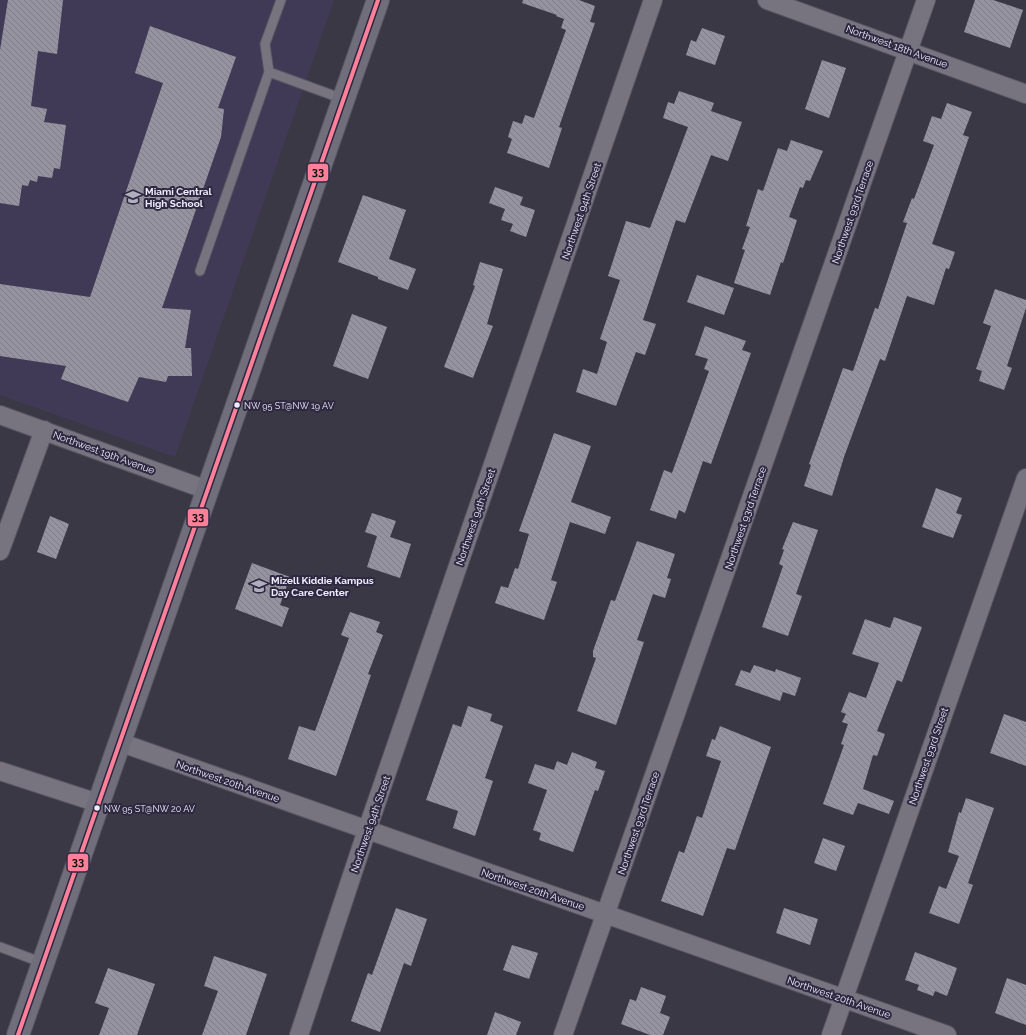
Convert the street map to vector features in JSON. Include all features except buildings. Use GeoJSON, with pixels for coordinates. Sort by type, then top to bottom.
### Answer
{"type":"FeatureCollection","features":[{"type":"Feature","properties":{"kind":"main road"},"geometry":{"type":"LineString","coordinates":[[18,1035],[378,0]]}},
{"type":"Feature","properties":{"kind":"street","name":"Northwest 94th Street"},"geometry":{"type":"LineString","coordinates":[[299,1035],[367,830],[653,0]]}},
{"type":"Feature","properties":{"kind":"street","name":"Northwest 18th Avenue"},"geometry":{"type":"LineString","coordinates":[[767,0],[1026,94]]}},
{"type":"Feature","properties":{"kind":"street","name":"Northwest 93rd Terrace"},"geometry":{"type":"LineString","coordinates":[[563,1035],[926,0]]}},
{"type":"Feature","properties":{"kind":"street","name":"Northwest 19th Avenue"},"geometry":{"type":"LineString","coordinates":[[0,415],[207,490]]}},
{"type":"Feature","properties":{"kind":"street"},"geometry":{"type":"LineString","coordinates":[[0,551],[44,430]]}},
{"type":"Feature","properties":{"kind":"street","name":"Northwest 93rd Street"},"geometry":{"type":"LineString","coordinates":[[831,1035],[1026,478]]}},
{"type":"Feature","properties":{"kind":"street","name":"Northwest 20th Avenue"},"geometry":{"type":"LineString","coordinates":[[119,742],[947,1035]]}},
{"type":"Feature","properties":{"kind":"street"},"geometry":{"type":"LineString","coordinates":[[0,771],[98,803]]}},
{"type":"Feature","properties":{"kind":"lane"},"geometry":{"type":"LineString","coordinates":[[200,270],[269,72],[265,44],[280,0]]}},
{"type":"Feature","properties":{"kind":"lane"},"geometry":{"type":"LineString","coordinates":[[269,72],[343,99]]}},
{"type":"Feature","properties":{"kind":"lane"},"geometry":{"type":"LineString","coordinates":[[0,947],[43,963]]}},
{"type":"Feature","properties":{"kind":"shaded area","name":"Miami Central High School"},"geometry":{"type":"Polygon","coordinates":[[[0,0],[334,0],[175,457],[0,395],[0,0]]]}},
{"type":"Feature","properties":{"kind":"transit line","name":"33"},"geometry":{"type":"LineString","coordinates":[[18,1035],[378,0]]}},
{"type":"Feature","properties":{"kind":"place","name":"Miami Central High School"},"geometry":{"type":"Point","coordinates":[133,197]}},
{"type":"Feature","properties":{"kind":"place","name":"NW 95 ST@NW 19 AV"},"geometry":{"type":"Point","coordinates":[237,405]}},
{"type":"Feature","properties":{"kind":"place","name":"Mizell Kiddie Kampus Day Care Center"},"geometry":{"type":"Point","coordinates":[259,586]}},
{"type":"Feature","properties":{"kind":"place","name":"NW 95 ST@NW 20 AV"},"geometry":{"type":"Point","coordinates":[97,808]}}]}
